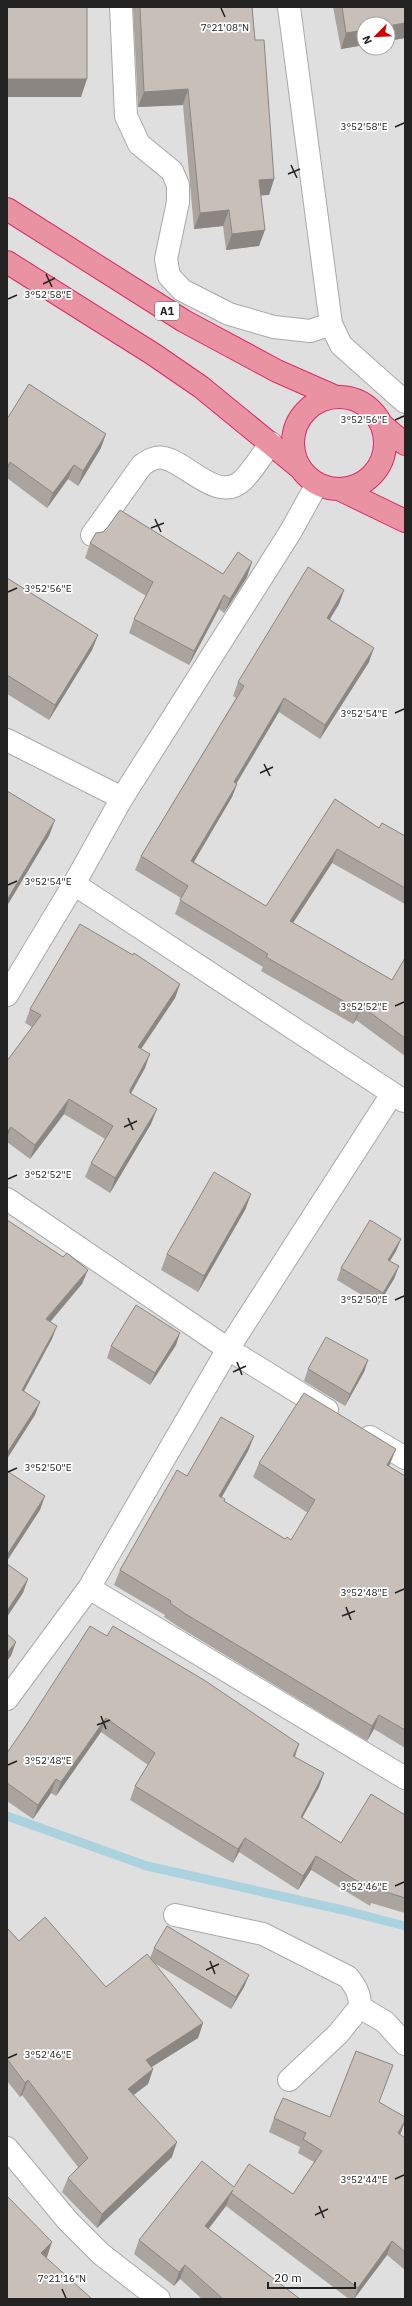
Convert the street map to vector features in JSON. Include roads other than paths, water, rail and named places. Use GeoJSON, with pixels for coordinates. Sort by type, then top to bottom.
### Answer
{"type":"FeatureCollection","features":[{"type":"Feature","properties":{"kind":"highway","name":"A1"},"geometry":{"type":"LineString","coordinates":[[7,209],[184,321],[277,372],[336,397]]}},
{"type":"Feature","properties":{"kind":"highway"},"geometry":{"type":"LineString","coordinates":[[7,262],[153,354],[201,387],[300,468],[317,484],[328,489],[341,490],[356,486],[368,479],[378,468],[384,446],[381,424]]}},
{"type":"Feature","properties":{"kind":"highway"},"geometry":{"type":"LineString","coordinates":[[300,468],[294,455],[293,442],[295,428],[301,416],[311,406],[323,400],[336,397],[350,398],[363,404],[373,413],[381,424],[405,444]]}},
{"type":"Feature","properties":{"kind":"highway"},"geometry":{"type":"LineString","coordinates":[[341,490],[405,521]]}},
{"type":"Feature","properties":{"kind":"street"},"geometry":{"type":"LineString","coordinates":[[121,7],[126,116],[139,144],[172,171],[178,185],[178,202],[166,259],[169,276],[182,290],[229,314],[274,328],[310,331],[331,324]]}},
{"type":"Feature","properties":{"kind":"street"},"geometry":{"type":"LineString","coordinates":[[289,7],[331,324],[341,345],[405,402]]}},
{"type":"Feature","properties":{"kind":"street"},"geometry":{"type":"LineString","coordinates":[[92,535],[142,465],[153,458],[164,458],[218,488],[230,488],[242,480],[271,444]]}},
{"type":"Feature","properties":{"kind":"street"},"geometry":{"type":"LineString","coordinates":[[7,995],[74,884],[122,798],[291,531],[317,484]]}},
{"type":"Feature","properties":{"kind":"street"},"geometry":{"type":"LineString","coordinates":[[7,740],[122,798]]}},
{"type":"Feature","properties":{"kind":"street"},"geometry":{"type":"LineString","coordinates":[[7,1699],[88,1588],[228,1349],[398,1098],[74,884]]}},
{"type":"Feature","properties":{"kind":"street"},"geometry":{"type":"LineString","coordinates":[[7,1199],[228,1349],[405,1458]]}},
{"type":"Feature","properties":{"kind":"street"},"geometry":{"type":"LineString","coordinates":[[88,1588],[405,1778]]}},
{"type":"Feature","properties":{"kind":"street"},"geometry":{"type":"LineString","coordinates":[[175,1915],[263,1934],[348,1977],[360,1995],[360,2007],[338,2034],[289,2080]]}},
{"type":"Feature","properties":{"kind":"street"},"geometry":{"type":"LineString","coordinates":[[360,2007],[385,2022],[405,2044]]}},
{"type":"Feature","properties":{"kind":"street"},"geometry":{"type":"LineString","coordinates":[[7,2148],[74,2227],[101,2254],[159,2299]]}},
{"type":"Feature","properties":{"kind":"waterway"},"geometry":{"type":"LineString","coordinates":[[7,1816],[147,1866],[343,1910],[405,1926]]}}]}
